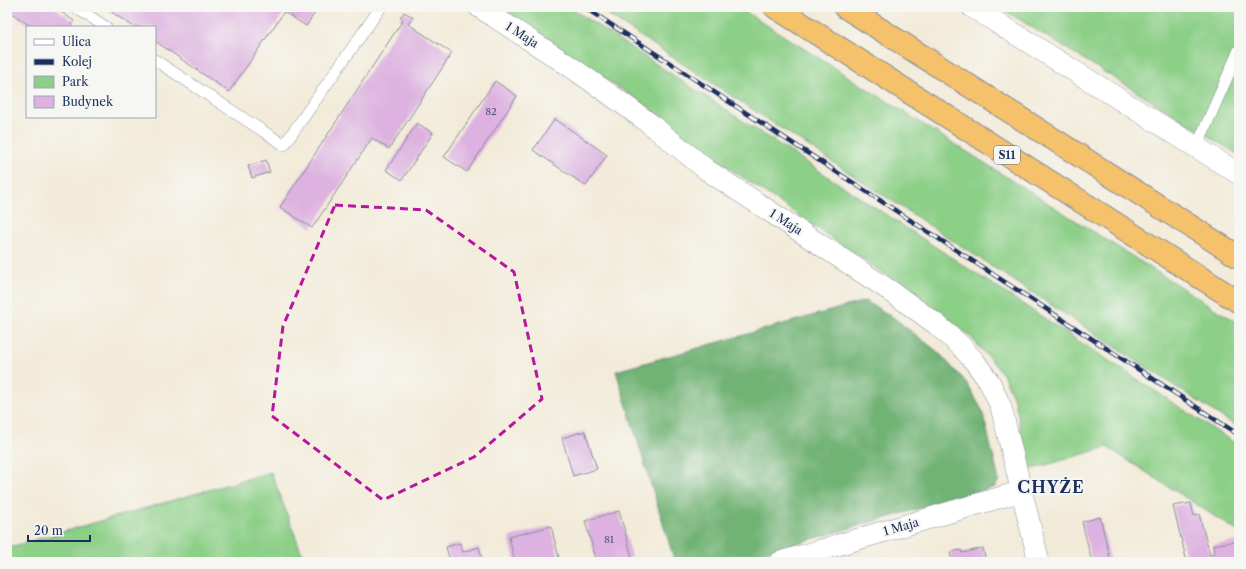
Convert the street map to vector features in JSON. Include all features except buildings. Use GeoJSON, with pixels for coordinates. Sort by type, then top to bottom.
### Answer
{"type":"FeatureCollection","features":[{"type":"Feature","properties":{"kind":"highway","name":"S11"},"geometry":{"type":"LineString","coordinates":[[775,7],[1239,302]]}},
{"type":"Feature","properties":{"kind":"highway"},"geometry":{"type":"LineString","coordinates":[[845,7],[1239,257]]}},
{"type":"Feature","properties":{"kind":"street","name":"1 Maja"},"geometry":{"type":"LineString","coordinates":[[479,7],[568,64],[649,123],[706,170],[892,292],[936,324],[961,346],[990,383],[1001,407],[1039,562]]}},
{"type":"Feature","properties":{"kind":"street"},"geometry":{"type":"LineString","coordinates":[[972,7],[1197,146],[1239,174]]}},
{"type":"Feature","properties":{"kind":"street","name":"1 Maja"},"geometry":{"type":"LineString","coordinates":[[780,562],[1022,491]]}},
{"type":"Feature","properties":{"kind":"lane"},"geometry":{"type":"LineString","coordinates":[[75,7],[104,26]]}},
{"type":"Feature","properties":{"kind":"lane"},"geometry":{"type":"LineString","coordinates":[[156,61],[284,145],[381,7]]}},
{"type":"Feature","properties":{"kind":"lane"},"geometry":{"type":"LineString","coordinates":[[1197,146],[1239,50]]}},
{"type":"Feature","properties":{"kind":"highlighted area"},"geometry":{"type":"Polygon","coordinates":[[[335,205],[426,210],[514,272],[542,399],[474,457],[383,500],[272,416],[283,326],[335,205]]]}},
{"type":"Feature","properties":{"kind":"green space"},"geometry":{"type":"Polygon","coordinates":[[[496,7],[569,7],[1239,446],[1239,532],[1107,447],[1029,470],[1015,401],[1003,374],[970,336],[937,310],[703,150],[651,109],[496,7]]]}},
{"type":"Feature","properties":{"kind":"green space"},"geometry":{"type":"Polygon","coordinates":[[[596,7],[738,7],[1239,324],[1239,428],[596,7]]]}},
{"type":"Feature","properties":{"kind":"green space"},"geometry":{"type":"Polygon","coordinates":[[[999,7],[1239,7],[1239,155],[999,7]]]}},
{"type":"Feature","properties":{"kind":"green space"},"geometry":{"type":"Polygon","coordinates":[[[865,301],[890,315],[938,352],[966,382],[982,410],[999,480],[995,487],[731,562],[675,562],[616,371],[865,301]]]}},
{"type":"Feature","properties":{"kind":"green space"},"geometry":{"type":"Polygon","coordinates":[[[271,472],[305,562],[7,562],[7,548],[271,472]]]}},
{"type":"Feature","properties":{"kind":"railway"},"geometry":{"type":"LineString","coordinates":[[584,7],[1239,435]]}},
{"type":"Feature","properties":{"kind":"district","name":"CHYŻE"},"geometry":{"type":"Point","coordinates":[1051,487]}}]}
